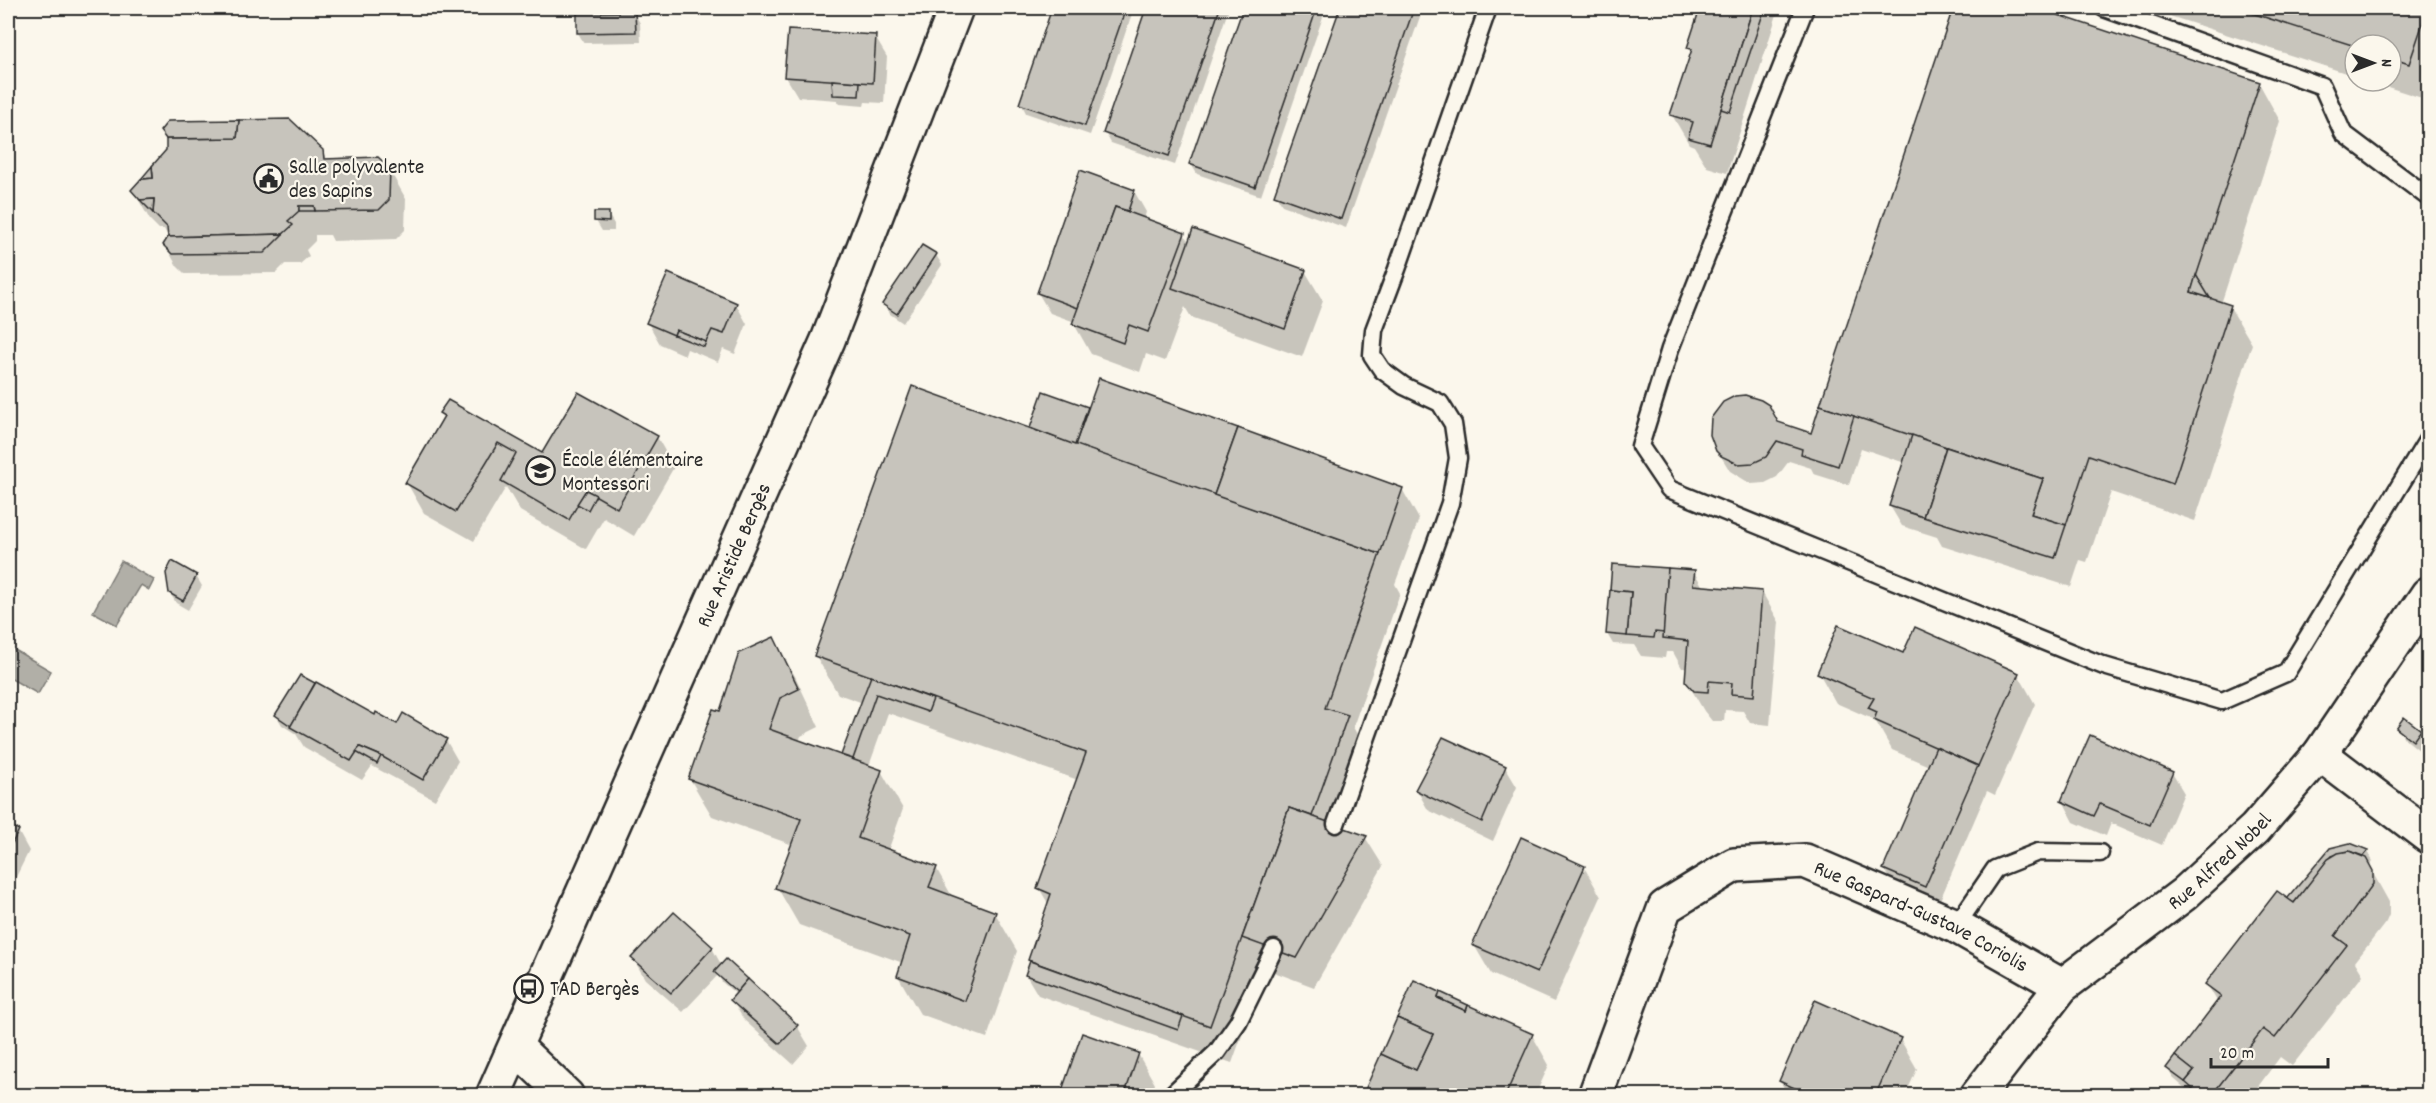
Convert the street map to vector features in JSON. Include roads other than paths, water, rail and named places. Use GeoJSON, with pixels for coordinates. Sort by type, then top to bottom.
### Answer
{"type":"FeatureCollection","features":[{"type":"Feature","properties":{"kind":"street","name":"Rue Aristide Bergès"},"geometry":{"type":"LineString","coordinates":[[493,1095],[828,340],[956,8]]}},
{"type":"Feature","properties":{"kind":"street","name":"Rue Alfred Nobel"},"geometry":{"type":"LineString","coordinates":[[1977,1095],[2062,986],[2184,894],[2255,829],[2320,754],[2428,594]]}},
{"type":"Feature","properties":{"kind":"street"},"geometry":{"type":"LineString","coordinates":[[2320,754],[2428,836]]}},
{"type":"Feature","properties":{"kind":"street","name":"Rue Gaspard-Gustave Coriolis"},"geometry":{"type":"LineString","coordinates":[[1595,1095],[1665,907],[1734,865],[1805,861],[1956,926],[2062,986]]}},
{"type":"Feature","properties":{"kind":"street"},"geometry":{"type":"LineString","coordinates":[[516,1047],[567,1095]]}},
{"type":"Feature","properties":{"kind":"lane"},"geometry":{"type":"LineString","coordinates":[[1336,824],[1450,503],[1458,458],[1453,424],[1440,403],[1404,386],[1382,370],[1372,355],[1374,330],[1488,8]]}},
{"type":"Feature","properties":{"kind":"lane"},"geometry":{"type":"LineString","coordinates":[[1805,8],[1670,349],[1640,446],[1669,489],[2104,666],[2222,701],[2286,673],[2428,439]]}},
{"type":"Feature","properties":{"kind":"lane"},"geometry":{"type":"LineString","coordinates":[[2104,8],[2322,86],[2343,133],[2428,197]]}},
{"type":"Feature","properties":{"kind":"lane"},"geometry":{"type":"LineString","coordinates":[[1956,926],[1995,869],[2038,852],[2100,853]]}},
{"type":"Feature","properties":{"kind":"lane"},"geometry":{"type":"LineString","coordinates":[[1170,1095],[1217,1052],[1238,1022],[1274,949]]}},
{"type":"Feature","properties":{"kind":"place","name":"Salle polyvalente des Sapins"},"geometry":{"type":"Point","coordinates":[268,178]}},
{"type":"Feature","properties":{"kind":"place","name":"École élémentaire Montessori"},"geometry":{"type":"Point","coordinates":[541,471]}},
{"type":"Feature","properties":{"kind":"place","name":"TAD Bergès"},"geometry":{"type":"Point","coordinates":[529,988]}}]}
